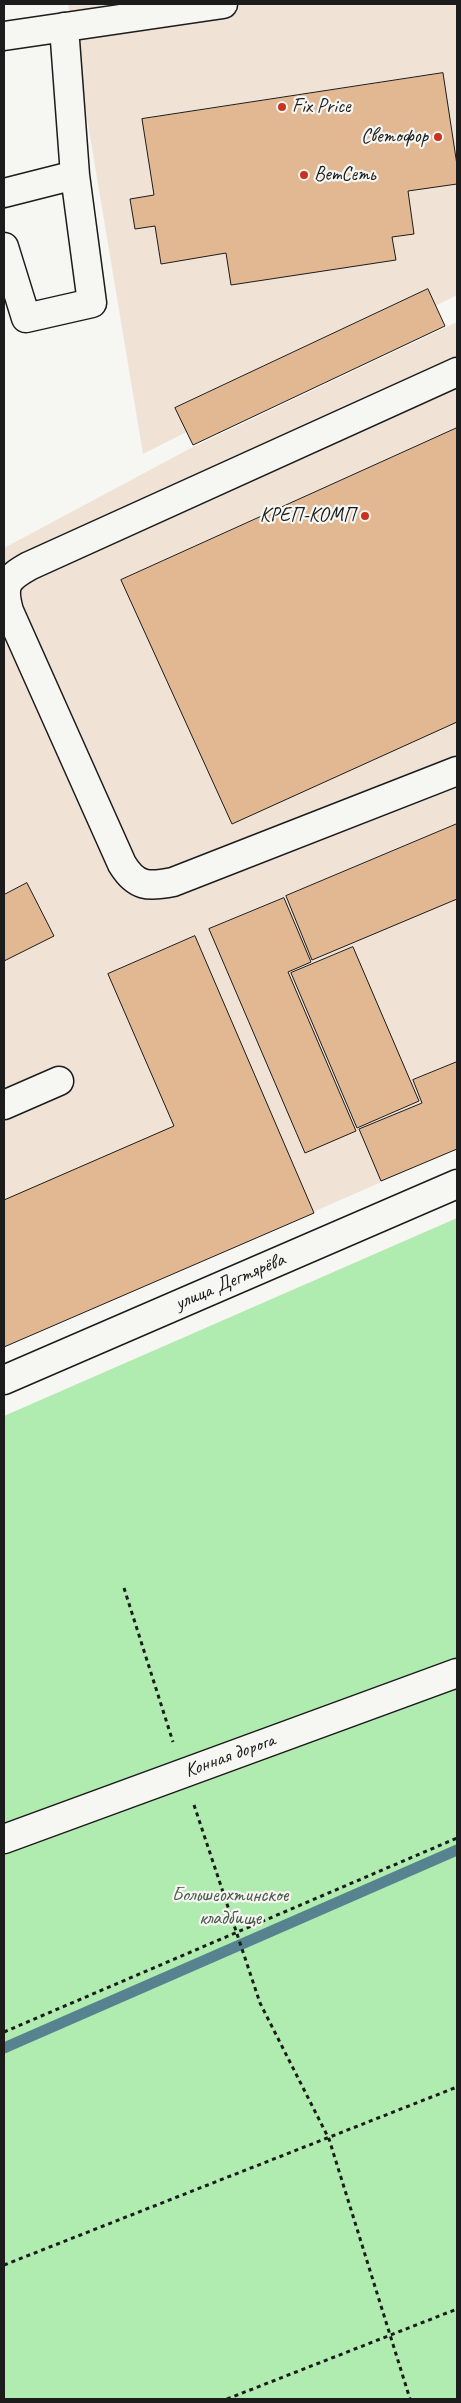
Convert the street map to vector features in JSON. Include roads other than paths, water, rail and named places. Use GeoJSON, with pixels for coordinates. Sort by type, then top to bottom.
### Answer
{"type":"FeatureCollection","features":[{"type":"Feature","properties":{"kind":"street"},"geometry":{"type":"LineString","coordinates":[[4,36],[223,4]]}},
{"type":"Feature","properties":{"kind":"street"},"geometry":{"type":"LineString","coordinates":[[4,247],[26,318],[92,303],[75,175],[64,27]]}},
{"type":"Feature","properties":{"kind":"street"},"geometry":{"type":"LineString","coordinates":[[4,192],[75,175]]}},
{"type":"Feature","properties":{"kind":"street"},"geometry":{"type":"LineString","coordinates":[[457,372],[29,566],[15,574],[6,584],[5,596],[9,611],[122,864],[130,877],[143,884],[157,885],[173,882],[457,771]]}},
{"type":"Feature","properties":{"kind":"street"},"geometry":{"type":"LineString","coordinates":[[4,1105],[59,1081]]}},
{"type":"Feature","properties":{"kind":"street","name":"улица Дегтярёва"},"geometry":{"type":"LineString","coordinates":[[4,1380],[457,1184]]}},
{"type":"Feature","properties":{"kind":"street","name":"Конная дорога"},"geometry":{"type":"LineString","coordinates":[[4,1839],[457,1672]]}},
{"type":"Feature","properties":{"kind":"waterway"},"geometry":{"type":"LineString","coordinates":[[4,2048],[457,1850]]}},
{"type":"Feature","properties":{"kind":"place","name":"Fix Price"},"geometry":{"type":"Point","coordinates":[282,107]}},
{"type":"Feature","properties":{"kind":"place","name":"Светофор"},"geometry":{"type":"Point","coordinates":[438,137]}},
{"type":"Feature","properties":{"kind":"place","name":"ВетСеть"},"geometry":{"type":"Point","coordinates":[304,175]}},
{"type":"Feature","properties":{"kind":"place","name":"КРЕП-КОМП"},"geometry":{"type":"Point","coordinates":[365,516]}},
{"type":"Feature","properties":{"kind":"park label","name":"Большеохтинское кладбище"},"geometry":{"type":"Point","coordinates":[230,1908]}}]}
